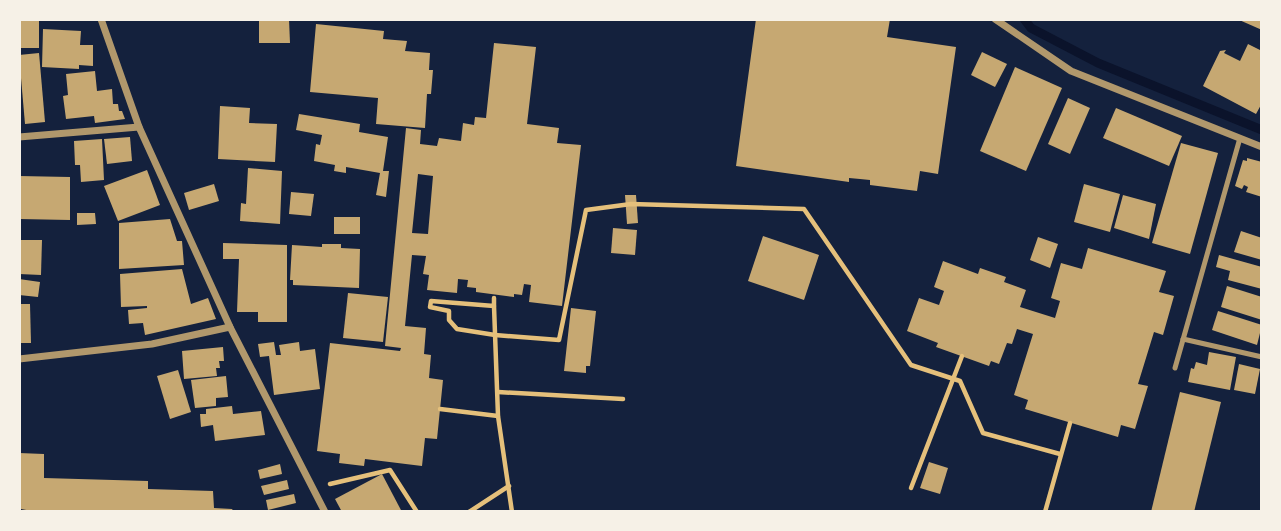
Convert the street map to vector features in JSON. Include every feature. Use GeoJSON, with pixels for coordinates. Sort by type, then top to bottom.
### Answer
{"type":"FeatureCollection","features":[{"type":"Feature","properties":{"kind":"street"},"geometry":{"type":"LineString","coordinates":[[101,19],[139,127],[230,327],[325,512]]}},
{"type":"Feature","properties":{"kind":"street"},"geometry":{"type":"LineString","coordinates":[[995,19],[1071,71],[1262,147]]}},
{"type":"Feature","properties":{"kind":"street"},"geometry":{"type":"LineString","coordinates":[[19,137],[139,127]]}},
{"type":"Feature","properties":{"kind":"street"},"geometry":{"type":"LineString","coordinates":[[19,359],[152,344],[230,327]]}},
{"type":"Feature","properties":{"kind":"lane"},"geometry":{"type":"LineString","coordinates":[[1175,368],[1240,138]]}},
{"type":"Feature","properties":{"kind":"lane"},"geometry":{"type":"LineString","coordinates":[[1184,339],[1262,357]]}},
{"type":"Feature","properties":{"kind":"path"},"geometry":{"type":"LineString","coordinates":[[494,306],[431,301],[430,307],[449,311],[449,320],[457,329],[559,340],[586,210],[632,204],[804,209],[911,365],[960,381],[983,433],[1060,454]]}},
{"type":"Feature","properties":{"kind":"path"},"geometry":{"type":"LineString","coordinates":[[494,298],[498,416],[512,512]]}},
{"type":"Feature","properties":{"kind":"path"},"geometry":{"type":"LineString","coordinates":[[911,488],[962,356]]}},
{"type":"Feature","properties":{"kind":"path"},"geometry":{"type":"LineString","coordinates":[[498,392],[623,399]]}},
{"type":"Feature","properties":{"kind":"path"},"geometry":{"type":"LineString","coordinates":[[440,409],[498,416]]}},
{"type":"Feature","properties":{"kind":"path"},"geometry":{"type":"LineString","coordinates":[[1045,512],[1070,423]]}},
{"type":"Feature","properties":{"kind":"path"},"geometry":{"type":"LineString","coordinates":[[313,489],[390,470],[417,512]]}},
{"type":"Feature","properties":{"kind":"path"},"geometry":{"type":"LineString","coordinates":[[469,512],[509,486]]}},
{"type":"Feature","properties":{"kind":"building"},"geometry":{"type":"Polygon","coordinates":[[[19,19],[39,19],[39,48],[19,48],[19,19]]]}},
{"type":"Feature","properties":{"kind":"building"},"geometry":{"type":"Polygon","coordinates":[[[259,19],[289,19],[290,43],[259,43],[259,19]]]}},
{"type":"Feature","properties":{"kind":"building"},"geometry":{"type":"Polygon","coordinates":[[[756,19],[890,19],[887,37],[956,47],[938,174],[920,171],[917,191],[870,185],[870,180],[849,178],[849,182],[736,166],[756,19]]]}},
{"type":"Feature","properties":{"kind":"building"},"geometry":{"type":"Polygon","coordinates":[[[1237,19],[1262,19],[1262,30],[1237,19]]]}},
{"type":"Feature","properties":{"kind":"building"},"geometry":{"type":"Polygon","coordinates":[[[316,24],[384,31],[383,39],[407,41],[405,51],[430,53],[429,70],[433,70],[431,94],[427,94],[425,128],[376,124],[378,98],[310,92],[316,24]]]}},
{"type":"Feature","properties":{"kind":"building"},"geometry":{"type":"Polygon","coordinates":[[[43,29],[81,31],[80,45],[93,45],[93,66],[79,65],[79,69],[42,67],[43,29]]]}},
{"type":"Feature","properties":{"kind":"building"},"geometry":{"type":"Polygon","coordinates":[[[494,43],[536,47],[527,124],[559,128],[557,143],[581,145],[562,306],[529,302],[531,285],[524,284],[522,295],[514,294],[514,297],[476,292],[476,288],[467,287],[468,280],[458,279],[457,293],[427,290],[429,275],[423,274],[426,256],[412,255],[405,326],[426,328],[424,354],[431,355],[429,378],[443,380],[437,439],[425,438],[422,466],[365,459],[364,466],[339,463],[340,454],[317,451],[330,343],[400,351],[401,348],[385,346],[406,128],[421,130],[420,144],[437,146],[439,138],[461,141],[463,123],[474,125],[475,117],[486,118],[494,43]],[[418,174],[412,233],[428,234],[433,176],[418,174]]]}},
{"type":"Feature","properties":{"kind":"building"},"geometry":{"type":"Polygon","coordinates":[[[1248,44],[1262,51],[1262,103],[1256,114],[1203,86],[1220,51],[1226,50],[1224,53],[1240,61],[1248,44]]]}},
{"type":"Feature","properties":{"kind":"building"},"geometry":{"type":"Polygon","coordinates":[[[982,52],[1007,64],[995,87],[971,75],[982,52]]]}},
{"type":"Feature","properties":{"kind":"building"},"geometry":{"type":"Polygon","coordinates":[[[39,53],[45,122],[25,124],[19,55],[39,53]]]}},
{"type":"Feature","properties":{"kind":"building"},"geometry":{"type":"Polygon","coordinates":[[[1015,67],[1062,88],[1026,171],[980,151],[1015,67]]]}},
{"type":"Feature","properties":{"kind":"building"},"geometry":{"type":"Polygon","coordinates":[[[95,71],[97,91],[112,89],[113,104],[118,104],[125,119],[95,123],[94,116],[66,119],[63,96],[68,95],[66,74],[95,71]]]}},
{"type":"Feature","properties":{"kind":"building"},"geometry":{"type":"Polygon","coordinates":[[[1068,98],[1090,108],[1070,154],[1048,144],[1068,98]]]}},
{"type":"Feature","properties":{"kind":"building"},"geometry":{"type":"Polygon","coordinates":[[[220,106],[250,108],[249,123],[277,124],[275,162],[218,159],[220,106]]]}},
{"type":"Feature","properties":{"kind":"building"},"geometry":{"type":"Polygon","coordinates":[[[1116,108],[1182,136],[1169,166],[1103,138],[1116,108]]]}},
{"type":"Feature","properties":{"kind":"building"},"geometry":{"type":"Polygon","coordinates":[[[299,114],[360,124],[359,132],[388,137],[383,171],[389,171],[386,197],[376,195],[380,173],[346,167],[346,173],[334,171],[335,165],[314,161],[316,144],[320,145],[322,135],[296,130],[299,114]]]}},
{"type":"Feature","properties":{"kind":"building"},"geometry":{"type":"Polygon","coordinates":[[[130,137],[132,161],[107,164],[104,139],[130,137]]]}},
{"type":"Feature","properties":{"kind":"building"},"geometry":{"type":"Polygon","coordinates":[[[102,139],[104,180],[81,182],[80,165],[75,165],[74,141],[102,139]]]}},
{"type":"Feature","properties":{"kind":"building"},"geometry":{"type":"Polygon","coordinates":[[[1181,143],[1218,153],[1190,254],[1152,243],[1181,143]]]}},
{"type":"Feature","properties":{"kind":"building"},"geometry":{"type":"Polygon","coordinates":[[[1247,158],[1262,162],[1262,197],[1246,192],[1248,187],[1244,185],[1242,189],[1235,186],[1243,160],[1247,161],[1247,158]]]}},
{"type":"Feature","properties":{"kind":"building"},"geometry":{"type":"Polygon","coordinates":[[[248,168],[282,171],[280,224],[240,221],[241,203],[246,204],[248,168]]]}},
{"type":"Feature","properties":{"kind":"building"},"geometry":{"type":"Polygon","coordinates":[[[147,170],[160,205],[118,221],[104,186],[147,170]]]}},
{"type":"Feature","properties":{"kind":"building"},"geometry":{"type":"Polygon","coordinates":[[[19,176],[70,177],[70,220],[19,219],[19,176]]]}},
{"type":"Feature","properties":{"kind":"building"},"geometry":{"type":"Polygon","coordinates":[[[214,184],[219,201],[189,210],[184,193],[214,184]]]}},
{"type":"Feature","properties":{"kind":"building"},"geometry":{"type":"Polygon","coordinates":[[[1084,184],[1120,194],[1110,232],[1074,222],[1084,184]]]}},
{"type":"Feature","properties":{"kind":"building"},"geometry":{"type":"Polygon","coordinates":[[[291,192],[314,194],[311,216],[289,214],[291,192]]]}},
{"type":"Feature","properties":{"kind":"building"},"geometry":{"type":"Polygon","coordinates":[[[625,195],[636,195],[638,223],[627,224],[625,195]]]}},
{"type":"Feature","properties":{"kind":"building"},"geometry":{"type":"Polygon","coordinates":[[[1123,195],[1156,204],[1149,239],[1114,228],[1123,195]]]}},
{"type":"Feature","properties":{"kind":"building"},"geometry":{"type":"Polygon","coordinates":[[[77,213],[95,213],[96,224],[77,225],[77,213]]]}},
{"type":"Feature","properties":{"kind":"building"},"geometry":{"type":"Polygon","coordinates":[[[334,217],[360,217],[360,234],[334,234],[334,217]]]}},
{"type":"Feature","properties":{"kind":"building"},"geometry":{"type":"Polygon","coordinates":[[[170,219],[177,241],[182,241],[184,265],[119,269],[119,223],[170,219]]]}},
{"type":"Feature","properties":{"kind":"building"},"geometry":{"type":"Polygon","coordinates":[[[613,228],[637,230],[635,255],[611,253],[613,228]]]}},
{"type":"Feature","properties":{"kind":"building"},"geometry":{"type":"Polygon","coordinates":[[[1241,231],[1262,238],[1262,260],[1234,252],[1241,231]]]}},
{"type":"Feature","properties":{"kind":"building"},"geometry":{"type":"Polygon","coordinates":[[[763,236],[819,255],[804,300],[748,281],[763,236]]]}},
{"type":"Feature","properties":{"kind":"building"},"geometry":{"type":"Polygon","coordinates":[[[1038,237],[1058,244],[1050,268],[1030,260],[1038,237]]]}},
{"type":"Feature","properties":{"kind":"building"},"geometry":{"type":"Polygon","coordinates":[[[19,240],[42,240],[41,275],[19,274],[19,240]]]}},
{"type":"Feature","properties":{"kind":"building"},"geometry":{"type":"Polygon","coordinates":[[[223,243],[287,245],[287,322],[258,322],[258,312],[237,312],[239,259],[223,259],[223,243]]]}},
{"type":"Feature","properties":{"kind":"building"},"geometry":{"type":"Polygon","coordinates":[[[322,244],[341,244],[341,248],[360,249],[359,288],[293,285],[293,280],[290,280],[292,245],[322,247],[322,244]]]}},
{"type":"Feature","properties":{"kind":"building"},"geometry":{"type":"Polygon","coordinates":[[[1088,248],[1166,271],[1159,292],[1174,296],[1163,335],[1154,332],[1138,384],[1148,386],[1135,429],[1121,425],[1118,437],[1025,409],[1028,400],[1014,395],[1033,334],[1017,329],[1012,344],[1007,343],[999,364],[991,361],[989,366],[936,347],[938,343],[907,331],[919,298],[939,305],[944,291],[934,287],[943,261],[978,274],[980,268],[1006,277],[1004,282],[1026,290],[1020,307],[1055,318],[1060,301],[1051,298],[1061,263],[1082,269],[1088,248]]]}},
{"type":"Feature","properties":{"kind":"building"},"geometry":{"type":"Polygon","coordinates":[[[1219,255],[1262,267],[1262,289],[1228,280],[1230,271],[1216,267],[1219,255]]]}},
{"type":"Feature","properties":{"kind":"building"},"geometry":{"type":"Polygon","coordinates":[[[182,269],[191,304],[208,298],[216,319],[145,335],[143,323],[129,324],[128,310],[147,306],[121,307],[120,274],[182,269]]]}},
{"type":"Feature","properties":{"kind":"building"},"geometry":{"type":"Polygon","coordinates":[[[19,279],[40,282],[38,297],[19,295],[19,279]]]}},
{"type":"Feature","properties":{"kind":"building"},"geometry":{"type":"Polygon","coordinates":[[[1227,286],[1262,297],[1262,320],[1221,307],[1227,286]]]}},
{"type":"Feature","properties":{"kind":"building"},"geometry":{"type":"Polygon","coordinates":[[[348,293],[388,297],[383,342],[343,338],[348,293]]]}},
{"type":"Feature","properties":{"kind":"building"},"geometry":{"type":"Polygon","coordinates":[[[19,304],[30,304],[31,343],[19,343],[19,304]]]}},
{"type":"Feature","properties":{"kind":"building"},"geometry":{"type":"Polygon","coordinates":[[[571,308],[596,311],[590,366],[586,366],[586,373],[564,371],[571,308]]]}},
{"type":"Feature","properties":{"kind":"building"},"geometry":{"type":"Polygon","coordinates":[[[1218,311],[1262,325],[1257,345],[1212,330],[1218,311]]]}},
{"type":"Feature","properties":{"kind":"building"},"geometry":{"type":"Polygon","coordinates":[[[274,342],[276,355],[281,355],[279,345],[299,342],[300,351],[315,349],[320,389],[274,395],[269,356],[260,357],[258,344],[274,342]]]}},
{"type":"Feature","properties":{"kind":"building"},"geometry":{"type":"Polygon","coordinates":[[[223,347],[224,361],[219,361],[217,376],[184,379],[182,351],[223,347]]]}},
{"type":"Feature","properties":{"kind":"building"},"geometry":{"type":"Polygon","coordinates":[[[1209,352],[1236,357],[1230,390],[1188,382],[1191,368],[1194,369],[1196,362],[1207,365],[1209,352]]]}},
{"type":"Feature","properties":{"kind":"building"},"geometry":{"type":"Polygon","coordinates":[[[1239,364],[1260,369],[1255,394],[1234,390],[1239,364]]]}},
{"type":"Feature","properties":{"kind":"building"},"geometry":{"type":"Polygon","coordinates":[[[178,370],[191,412],[170,419],[157,376],[178,370]]]}},
{"type":"Feature","properties":{"kind":"building"},"geometry":{"type":"Polygon","coordinates":[[[226,376],[228,397],[216,398],[216,406],[195,408],[191,380],[226,376]]]}},
{"type":"Feature","properties":{"kind":"building"},"geometry":{"type":"Polygon","coordinates":[[[1180,392],[1221,402],[1194,512],[1151,512],[1180,392]]]}},
{"type":"Feature","properties":{"kind":"building"},"geometry":{"type":"Polygon","coordinates":[[[232,406],[233,414],[261,411],[265,435],[215,441],[213,425],[201,427],[200,414],[206,414],[206,409],[232,406]]]}},
{"type":"Feature","properties":{"kind":"building"},"geometry":{"type":"Polygon","coordinates":[[[19,453],[44,454],[44,478],[148,481],[148,489],[213,491],[214,508],[232,509],[234,512],[37,512],[21,509],[19,453]]]}},
{"type":"Feature","properties":{"kind":"building"},"geometry":{"type":"Polygon","coordinates":[[[929,462],[948,468],[940,494],[920,488],[929,462]]]}},
{"type":"Feature","properties":{"kind":"building"},"geometry":{"type":"Polygon","coordinates":[[[280,464],[282,474],[260,479],[258,470],[280,464]]]}},
{"type":"Feature","properties":{"kind":"building"},"geometry":{"type":"Polygon","coordinates":[[[382,474],[402,512],[342,512],[335,499],[382,474]]]}},
{"type":"Feature","properties":{"kind":"building"},"geometry":{"type":"Polygon","coordinates":[[[287,480],[289,489],[264,495],[261,486],[287,480]]]}},
{"type":"Feature","properties":{"kind":"building"},"geometry":{"type":"Polygon","coordinates":[[[294,494],[296,503],[268,510],[266,500],[294,494]]]}},
{"type":"Feature","properties":{"kind":"waterway"},"geometry":{"type":"LineString","coordinates":[[1024,19],[1031,28],[1098,63],[1262,130]]}}]}
